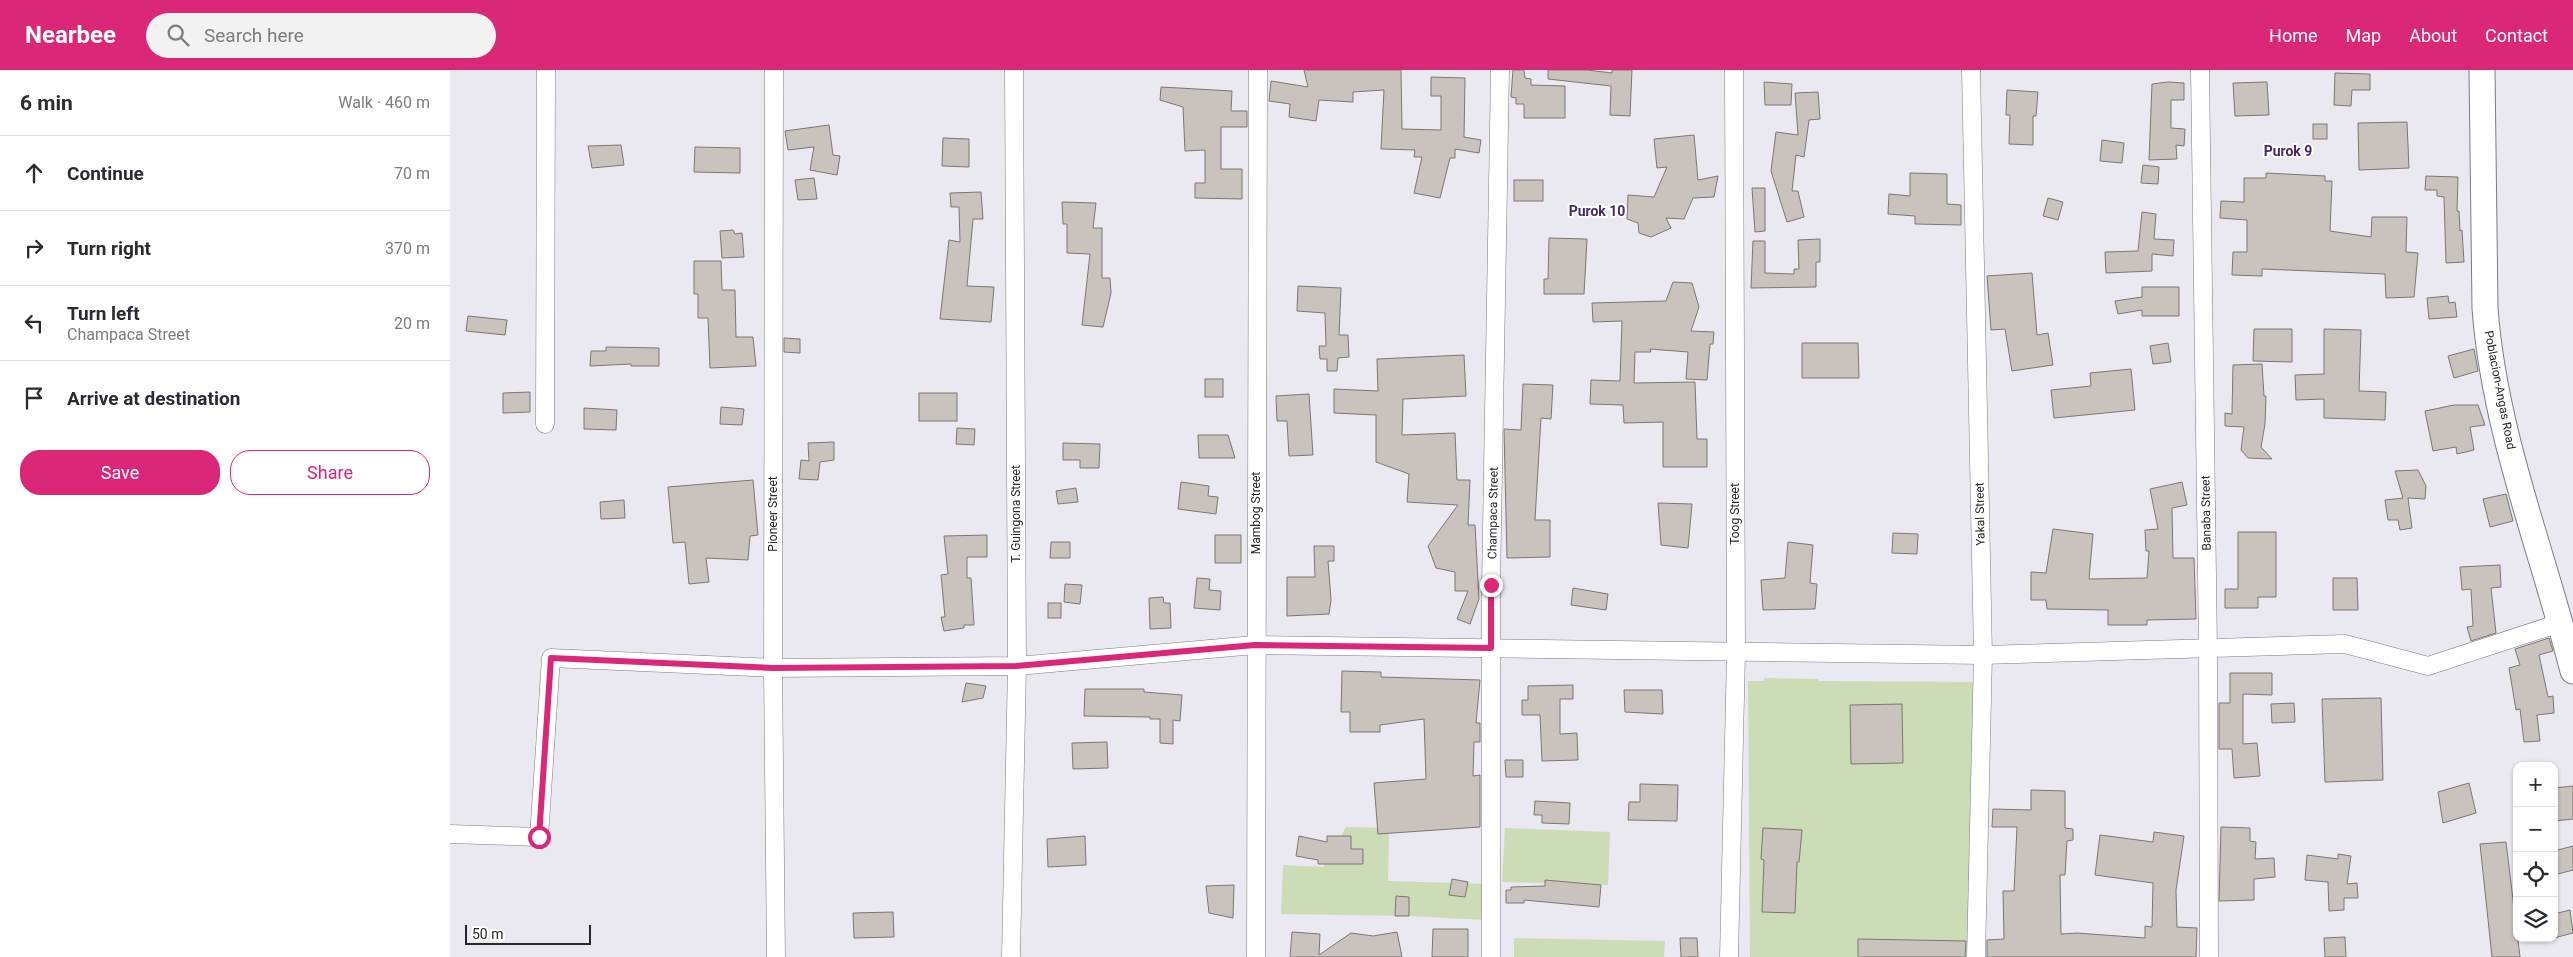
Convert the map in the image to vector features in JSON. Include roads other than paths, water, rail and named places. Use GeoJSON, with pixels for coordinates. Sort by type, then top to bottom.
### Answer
{"type":"FeatureCollection","features":[{"type":"Feature","properties":{"kind":"street"},"geometry":{"type":"LineString","coordinates":[[545,424],[546,70]]}},
{"type":"Feature","properties":{"kind":"street","name":"Pioneer Street"},"geometry":{"type":"LineString","coordinates":[[774,70],[773,668],[776,957]]}},
{"type":"Feature","properties":{"kind":"street","name":"T. Guingona Street"},"geometry":{"type":"LineString","coordinates":[[1012,957],[1016,666],[1014,70]]}},
{"type":"Feature","properties":{"kind":"street","name":"Mambog Street"},"geometry":{"type":"LineString","coordinates":[[1256,957],[1255,645],[1258,70]]}},
{"type":"Feature","properties":{"kind":"street","name":"Champaca Street"},"geometry":{"type":"LineString","coordinates":[[1491,957],[1491,648],[1500,70]]}},
{"type":"Feature","properties":{"kind":"street","name":"Toog Street"},"geometry":{"type":"LineString","coordinates":[[1729,957],[1736,653],[1734,70]]}},
{"type":"Feature","properties":{"kind":"street","name":"Yakal Street"},"geometry":{"type":"LineString","coordinates":[[1971,70],[1983,656],[1976,957]]}},
{"type":"Feature","properties":{"kind":"street","name":"Banaba Street"},"geometry":{"type":"LineString","coordinates":[[2200,70],[2208,649],[2209,957]]}},
{"type":"Feature","properties":{"kind":"street","name":"Poblacion-Angas Road"},"geometry":{"type":"LineString","coordinates":[[2482,70],[2485,308],[2488,344],[2507,433],[2573,671]]}},
{"type":"Feature","properties":{"kind":"street"},"geometry":{"type":"LineString","coordinates":[[450,834],[539,837],[551,658],[773,668],[1016,666],[1255,645],[1983,656],[2345,644],[2428,666],[2560,623]]}},
{"type":"Feature","properties":{"kind":"district","name":"Purok 9"},"geometry":{"type":"Point","coordinates":[2288,151]}},
{"type":"Feature","properties":{"kind":"district","name":"Purok 10"},"geometry":{"type":"Point","coordinates":[1597,211]}}]}
